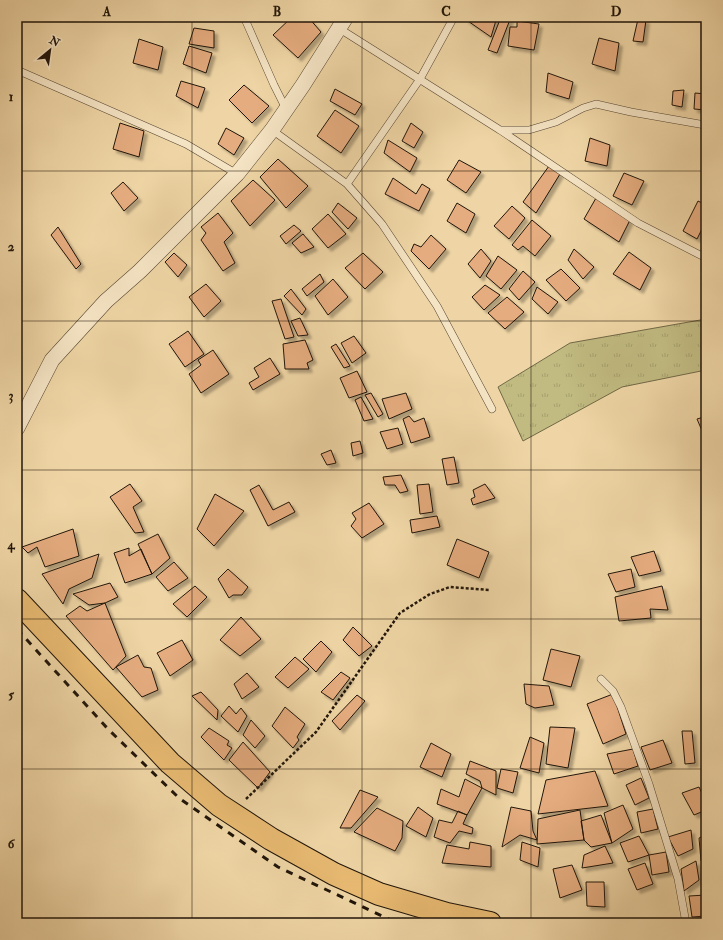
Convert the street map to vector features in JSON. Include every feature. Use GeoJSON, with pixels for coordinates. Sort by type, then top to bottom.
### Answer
{"type":"FeatureCollection","features":[{"type":"Feature","properties":{"kind":"main road"},"geometry":{"type":"LineString","coordinates":[[17,600],[170,763],[219,805],[271,839],[334,874],[379,894],[447,914],[490,923]]}},
{"type":"Feature","properties":{"kind":"street"},"geometry":{"type":"LineString","coordinates":[[17,428],[52,360],[106,301],[140,271],[237,174],[272,130],[343,23]]}},
{"type":"Feature","properties":{"kind":"lane"},"geometry":{"type":"LineString","coordinates":[[244,17],[286,109]]}},
{"type":"Feature","properties":{"kind":"lane"},"geometry":{"type":"LineString","coordinates":[[347,184],[420,79],[454,17]]}},
{"type":"Feature","properties":{"kind":"lane"},"geometry":{"type":"LineString","coordinates":[[343,23],[420,79],[500,130],[638,224],[706,258]]}},
{"type":"Feature","properties":{"kind":"lane"},"geometry":{"type":"LineString","coordinates":[[17,70],[186,144],[237,174]]}},
{"type":"Feature","properties":{"kind":"lane"},"geometry":{"type":"LineString","coordinates":[[500,130],[529,130],[556,122],[583,108],[596,104],[631,112],[705,125]]}},
{"type":"Feature","properties":{"kind":"lane"},"geometry":{"type":"LineString","coordinates":[[272,130],[347,184],[382,224],[437,306],[492,409]]}},
{"type":"Feature","properties":{"kind":"lane"},"geometry":{"type":"LineString","coordinates":[[601,679],[613,692],[621,707],[649,784],[678,879],[686,923]]}},
{"type":"Feature","properties":{"kind":"path"},"geometry":{"type":"LineString","coordinates":[[231,813],[316,732],[400,613],[430,594],[450,587],[490,590]]}},
{"type":"Feature","properties":{"kind":"green space"},"geometry":{"type":"Polygon","coordinates":[[[706,319],[706,370],[622,387],[523,441],[498,387],[570,343],[706,319]]]}},
{"type":"Feature","properties":{"kind":"building"},"geometry":{"type":"Polygon","coordinates":[[[292,17],[308,17],[321,32],[298,58],[273,35],[292,17]]]}},
{"type":"Feature","properties":{"kind":"building"},"geometry":{"type":"Polygon","coordinates":[[[467,17],[497,17],[491,37],[465,19],[467,17]]]}},
{"type":"Feature","properties":{"kind":"building"},"geometry":{"type":"Polygon","coordinates":[[[501,17],[511,17],[497,53],[488,50],[501,17]]]}},
{"type":"Feature","properties":{"kind":"building"},"geometry":{"type":"Polygon","coordinates":[[[638,19],[646,20],[643,42],[633,41],[638,19]]]}},
{"type":"Feature","properties":{"kind":"building"},"geometry":{"type":"Polygon","coordinates":[[[517,21],[539,24],[534,50],[508,46],[510,27],[517,27],[517,21]]]}},
{"type":"Feature","properties":{"kind":"building"},"geometry":{"type":"Polygon","coordinates":[[[194,28],[214,31],[214,48],[189,44],[194,28]]]}},
{"type":"Feature","properties":{"kind":"building"},"geometry":{"type":"Polygon","coordinates":[[[599,38],[619,43],[615,71],[592,64],[599,38]]]}},
{"type":"Feature","properties":{"kind":"building"},"geometry":{"type":"Polygon","coordinates":[[[139,39],[163,47],[158,70],[133,63],[139,39]]]}},
{"type":"Feature","properties":{"kind":"building"},"geometry":{"type":"Polygon","coordinates":[[[189,46],[212,53],[206,73],[183,64],[189,46]]]}},
{"type":"Feature","properties":{"kind":"building"},"geometry":{"type":"Polygon","coordinates":[[[548,73],[573,82],[569,99],[546,92],[548,73]]]}},
{"type":"Feature","properties":{"kind":"building"},"geometry":{"type":"Polygon","coordinates":[[[181,81],[205,88],[198,108],[176,96],[181,81]]]}},
{"type":"Feature","properties":{"kind":"building"},"geometry":{"type":"Polygon","coordinates":[[[244,85],[269,106],[252,123],[229,100],[244,85]]]}},
{"type":"Feature","properties":{"kind":"building"},"geometry":{"type":"Polygon","coordinates":[[[335,89],[362,104],[355,115],[330,101],[335,89]]]}},
{"type":"Feature","properties":{"kind":"building"},"geometry":{"type":"Polygon","coordinates":[[[684,90],[682,107],[672,105],[673,91],[684,90]]]}},
{"type":"Feature","properties":{"kind":"building"},"geometry":{"type":"Polygon","coordinates":[[[695,93],[706,94],[706,110],[694,109],[695,93]]]}},
{"type":"Feature","properties":{"kind":"building"},"geometry":{"type":"Polygon","coordinates":[[[335,110],[359,126],[341,153],[317,136],[335,110]]]}},
{"type":"Feature","properties":{"kind":"building"},"geometry":{"type":"Polygon","coordinates":[[[120,123],[144,131],[139,157],[113,149],[120,123]]]}},
{"type":"Feature","properties":{"kind":"building"},"geometry":{"type":"Polygon","coordinates":[[[411,123],[423,132],[414,148],[402,141],[411,123]]]}},
{"type":"Feature","properties":{"kind":"building"},"geometry":{"type":"Polygon","coordinates":[[[226,128],[244,138],[234,155],[218,144],[226,128]]]}},
{"type":"Feature","properties":{"kind":"building"},"geometry":{"type":"Polygon","coordinates":[[[590,138],[610,145],[607,166],[585,161],[590,138]]]}},
{"type":"Feature","properties":{"kind":"building"},"geometry":{"type":"Polygon","coordinates":[[[388,140],[417,158],[410,172],[384,153],[388,140]]]}},
{"type":"Feature","properties":{"kind":"building"},"geometry":{"type":"Polygon","coordinates":[[[278,159],[308,186],[286,208],[260,177],[278,159]]]}},
{"type":"Feature","properties":{"kind":"building"},"geometry":{"type":"Polygon","coordinates":[[[459,160],[481,172],[466,193],[447,180],[459,160]]]}},
{"type":"Feature","properties":{"kind":"building"},"geometry":{"type":"Polygon","coordinates":[[[549,166],[560,174],[536,213],[523,202],[549,166]]]}},
{"type":"Feature","properties":{"kind":"building"},"geometry":{"type":"Polygon","coordinates":[[[624,173],[644,181],[632,205],[613,196],[624,173]]]}},
{"type":"Feature","properties":{"kind":"building"},"geometry":{"type":"Polygon","coordinates":[[[393,178],[416,194],[422,184],[430,189],[419,211],[385,194],[393,178]]]}},
{"type":"Feature","properties":{"kind":"building"},"geometry":{"type":"Polygon","coordinates":[[[253,180],[275,200],[250,226],[231,201],[253,180]]]}},
{"type":"Feature","properties":{"kind":"building"},"geometry":{"type":"Polygon","coordinates":[[[123,182],[138,198],[124,211],[111,193],[123,182]]]}},
{"type":"Feature","properties":{"kind":"building"},"geometry":{"type":"Polygon","coordinates":[[[596,198],[630,220],[619,242],[584,219],[596,198]]]}},
{"type":"Feature","properties":{"kind":"building"},"geometry":{"type":"Polygon","coordinates":[[[698,201],[706,205],[706,221],[697,239],[683,231],[698,201]]]}},
{"type":"Feature","properties":{"kind":"building"},"geometry":{"type":"Polygon","coordinates":[[[338,203],[357,218],[348,229],[332,212],[338,203]]]}},
{"type":"Feature","properties":{"kind":"building"},"geometry":{"type":"Polygon","coordinates":[[[457,203],[475,214],[466,233],[447,221],[457,203]]]}},
{"type":"Feature","properties":{"kind":"building"},"geometry":{"type":"Polygon","coordinates":[[[512,206],[525,218],[509,239],[494,226],[512,206]]]}},
{"type":"Feature","properties":{"kind":"building"},"geometry":{"type":"Polygon","coordinates":[[[218,213],[233,233],[224,242],[235,263],[223,271],[201,240],[206,233],[201,227],[218,213]]]}},
{"type":"Feature","properties":{"kind":"building"},"geometry":{"type":"Polygon","coordinates":[[[328,214],[346,234],[328,248],[312,229],[328,214]]]}},
{"type":"Feature","properties":{"kind":"building"},"geometry":{"type":"Polygon","coordinates":[[[532,220],[551,236],[535,256],[523,246],[518,250],[512,245],[532,220]]]}},
{"type":"Feature","properties":{"kind":"building"},"geometry":{"type":"Polygon","coordinates":[[[294,225],[301,231],[286,244],[280,236],[294,225]]]}},
{"type":"Feature","properties":{"kind":"building"},"geometry":{"type":"Polygon","coordinates":[[[58,227],[81,264],[76,269],[51,235],[58,227]]]}},
{"type":"Feature","properties":{"kind":"building"},"geometry":{"type":"Polygon","coordinates":[[[303,234],[314,247],[301,253],[292,243],[303,234]]]}},
{"type":"Feature","properties":{"kind":"building"},"geometry":{"type":"Polygon","coordinates":[[[431,235],[446,249],[429,269],[411,251],[414,244],[421,247],[431,235]]]}},
{"type":"Feature","properties":{"kind":"building"},"geometry":{"type":"Polygon","coordinates":[[[481,249],[491,261],[480,278],[468,264],[481,249]]]}},
{"type":"Feature","properties":{"kind":"building"},"geometry":{"type":"Polygon","coordinates":[[[574,249],[594,267],[583,279],[568,260],[574,249]]]}},
{"type":"Feature","properties":{"kind":"building"},"geometry":{"type":"Polygon","coordinates":[[[629,252],[651,268],[640,290],[613,274],[629,252]]]}},
{"type":"Feature","properties":{"kind":"building"},"geometry":{"type":"Polygon","coordinates":[[[174,253],[187,265],[178,277],[165,262],[174,253]]]}},
{"type":"Feature","properties":{"kind":"building"},"geometry":{"type":"Polygon","coordinates":[[[363,253],[383,272],[365,289],[345,268],[363,253]]]}},
{"type":"Feature","properties":{"kind":"building"},"geometry":{"type":"Polygon","coordinates":[[[498,256],[517,270],[501,289],[486,276],[498,256]]]}},
{"type":"Feature","properties":{"kind":"building"},"geometry":{"type":"Polygon","coordinates":[[[561,269],[580,288],[566,301],[546,280],[561,269]]]}},
{"type":"Feature","properties":{"kind":"building"},"geometry":{"type":"Polygon","coordinates":[[[523,271],[535,282],[519,300],[509,289],[523,271]]]}},
{"type":"Feature","properties":{"kind":"building"},"geometry":{"type":"Polygon","coordinates":[[[320,274],[324,282],[307,296],[302,289],[320,274]]]}},
{"type":"Feature","properties":{"kind":"building"},"geometry":{"type":"Polygon","coordinates":[[[333,279],[348,297],[328,315],[315,296],[333,279]]]}},
{"type":"Feature","properties":{"kind":"building"},"geometry":{"type":"Polygon","coordinates":[[[206,284],[221,301],[204,317],[189,297],[206,284]]]}},
{"type":"Feature","properties":{"kind":"building"},"geometry":{"type":"Polygon","coordinates":[[[485,285],[500,295],[484,310],[472,297],[485,285]]]}},
{"type":"Feature","properties":{"kind":"building"},"geometry":{"type":"Polygon","coordinates":[[[537,287],[558,302],[548,314],[532,299],[537,287]]]}},
{"type":"Feature","properties":{"kind":"building"},"geometry":{"type":"Polygon","coordinates":[[[291,289],[306,309],[302,315],[284,296],[291,289]]]}},
{"type":"Feature","properties":{"kind":"building"},"geometry":{"type":"Polygon","coordinates":[[[507,297],[524,312],[505,329],[488,313],[507,297]]]}},
{"type":"Feature","properties":{"kind":"building"},"geometry":{"type":"Polygon","coordinates":[[[281,299],[294,337],[285,339],[272,301],[281,299]]]}},
{"type":"Feature","properties":{"kind":"building"},"geometry":{"type":"Polygon","coordinates":[[[300,318],[308,335],[298,336],[291,321],[300,318]]]}},
{"type":"Feature","properties":{"kind":"building"},"geometry":{"type":"Polygon","coordinates":[[[188,331],[204,354],[185,367],[169,344],[188,331]]]}},
{"type":"Feature","properties":{"kind":"building"},"geometry":{"type":"Polygon","coordinates":[[[354,336],[366,353],[352,363],[341,343],[354,336]]]}},
{"type":"Feature","properties":{"kind":"building"},"geometry":{"type":"Polygon","coordinates":[[[305,340],[313,360],[307,363],[309,369],[285,369],[283,344],[305,340]]]}},
{"type":"Feature","properties":{"kind":"building"},"geometry":{"type":"Polygon","coordinates":[[[336,344],[350,366],[344,368],[331,347],[336,344]]]}},
{"type":"Feature","properties":{"kind":"building"},"geometry":{"type":"Polygon","coordinates":[[[213,350],[229,374],[201,393],[189,374],[201,365],[198,360],[213,350]]]}},
{"type":"Feature","properties":{"kind":"building"},"geometry":{"type":"Polygon","coordinates":[[[270,358],[280,374],[253,390],[249,383],[259,377],[254,368],[270,358]]]}},
{"type":"Feature","properties":{"kind":"building"},"geometry":{"type":"Polygon","coordinates":[[[357,371],[367,392],[349,398],[340,378],[357,371]]]}},
{"type":"Feature","properties":{"kind":"building"},"geometry":{"type":"Polygon","coordinates":[[[371,393],[383,414],[378,417],[365,395],[371,393]]]}},
{"type":"Feature","properties":{"kind":"building"},"geometry":{"type":"Polygon","coordinates":[[[406,393],[412,409],[389,419],[382,399],[406,393]]]}},
{"type":"Feature","properties":{"kind":"building"},"geometry":{"type":"Polygon","coordinates":[[[361,397],[373,419],[364,421],[355,400],[361,397]]]}},
{"type":"Feature","properties":{"kind":"building"},"geometry":{"type":"Polygon","coordinates":[[[409,416],[414,422],[424,418],[430,437],[411,443],[403,419],[409,416]]]}},
{"type":"Feature","properties":{"kind":"building"},"geometry":{"type":"Polygon","coordinates":[[[704,417],[706,421],[706,440],[697,419],[704,417]]]}},
{"type":"Feature","properties":{"kind":"building"},"geometry":{"type":"Polygon","coordinates":[[[398,428],[403,444],[387,449],[380,432],[398,428]]]}},
{"type":"Feature","properties":{"kind":"building"},"geometry":{"type":"Polygon","coordinates":[[[360,441],[363,453],[353,456],[351,443],[360,441]]]}},
{"type":"Feature","properties":{"kind":"building"},"geometry":{"type":"Polygon","coordinates":[[[331,450],[336,463],[327,465],[321,454],[331,450]]]}},
{"type":"Feature","properties":{"kind":"building"},"geometry":{"type":"Polygon","coordinates":[[[454,457],[459,483],[447,485],[442,459],[454,457]]]}},
{"type":"Feature","properties":{"kind":"building"},"geometry":{"type":"Polygon","coordinates":[[[401,475],[408,491],[400,493],[395,485],[385,485],[383,477],[401,475]]]}},
{"type":"Feature","properties":{"kind":"building"},"geometry":{"type":"Polygon","coordinates":[[[130,484],[142,501],[133,507],[144,532],[135,533],[110,497],[130,484]]]}},
{"type":"Feature","properties":{"kind":"building"},"geometry":{"type":"Polygon","coordinates":[[[429,484],[433,512],[420,514],[417,485],[429,484]]]}},
{"type":"Feature","properties":{"kind":"building"},"geometry":{"type":"Polygon","coordinates":[[[485,484],[495,498],[473,505],[471,499],[475,497],[473,490],[485,484]]]}},
{"type":"Feature","properties":{"kind":"building"},"geometry":{"type":"Polygon","coordinates":[[[259,485],[273,510],[289,502],[295,512],[268,526],[250,490],[259,485]]]}},
{"type":"Feature","properties":{"kind":"building"},"geometry":{"type":"Polygon","coordinates":[[[215,494],[244,511],[214,546],[197,529],[215,494]]]}},
{"type":"Feature","properties":{"kind":"building"},"geometry":{"type":"Polygon","coordinates":[[[369,503],[384,524],[362,538],[351,526],[356,519],[352,513],[369,503]]]}},
{"type":"Feature","properties":{"kind":"building"},"geometry":{"type":"Polygon","coordinates":[[[437,516],[440,527],[412,533],[410,520],[437,516]]]}},
{"type":"Feature","properties":{"kind":"building"},"geometry":{"type":"Polygon","coordinates":[[[73,529],[79,556],[45,567],[37,547],[28,553],[22,547],[73,529]]]}},
{"type":"Feature","properties":{"kind":"building"},"geometry":{"type":"Polygon","coordinates":[[[158,534],[170,558],[152,574],[138,544],[158,534]]]}},
{"type":"Feature","properties":{"kind":"building"},"geometry":{"type":"Polygon","coordinates":[[[457,539],[489,552],[479,578],[447,565],[457,539]]]}},
{"type":"Feature","properties":{"kind":"building"},"geometry":{"type":"Polygon","coordinates":[[[129,548],[129,556],[141,549],[152,574],[125,583],[114,553],[129,548]]]}},
{"type":"Feature","properties":{"kind":"building"},"geometry":{"type":"Polygon","coordinates":[[[654,551],[661,571],[639,576],[631,557],[654,551]]]}},
{"type":"Feature","properties":{"kind":"building"},"geometry":{"type":"Polygon","coordinates":[[[99,554],[92,578],[69,589],[63,604],[42,574],[99,554]]]}},
{"type":"Feature","properties":{"kind":"building"},"geometry":{"type":"Polygon","coordinates":[[[174,562],[188,578],[168,591],[156,577],[174,562]]]}},
{"type":"Feature","properties":{"kind":"building"},"geometry":{"type":"Polygon","coordinates":[[[228,569],[248,587],[242,595],[233,595],[229,598],[218,579],[228,569]]]}},
{"type":"Feature","properties":{"kind":"building"},"geometry":{"type":"Polygon","coordinates":[[[631,569],[635,587],[616,592],[608,574],[631,569]]]}},
{"type":"Feature","properties":{"kind":"building"},"geometry":{"type":"Polygon","coordinates":[[[110,583],[118,597],[105,603],[89,605],[73,594],[110,583]]]}},
{"type":"Feature","properties":{"kind":"building"},"geometry":{"type":"Polygon","coordinates":[[[195,586],[207,597],[187,617],[173,604],[195,586]]]}},
{"type":"Feature","properties":{"kind":"building"},"geometry":{"type":"Polygon","coordinates":[[[662,586],[668,610],[650,609],[651,618],[619,621],[615,597],[662,586]]]}},
{"type":"Feature","properties":{"kind":"building"},"geometry":{"type":"Polygon","coordinates":[[[105,603],[126,656],[113,670],[66,616],[80,606],[87,611],[105,603]]]}},
{"type":"Feature","properties":{"kind":"building"},"geometry":{"type":"Polygon","coordinates":[[[241,617],[261,639],[240,656],[220,640],[241,617]]]}},
{"type":"Feature","properties":{"kind":"building"},"geometry":{"type":"Polygon","coordinates":[[[353,627],[372,646],[359,656],[343,640],[353,627]]]}},
{"type":"Feature","properties":{"kind":"building"},"geometry":{"type":"Polygon","coordinates":[[[182,640],[193,660],[170,676],[157,653],[182,640]]]}},
{"type":"Feature","properties":{"kind":"building"},"geometry":{"type":"Polygon","coordinates":[[[321,641],[332,652],[316,672],[303,659],[321,641]]]}},
{"type":"Feature","properties":{"kind":"building"},"geometry":{"type":"Polygon","coordinates":[[[551,649],[580,656],[571,687],[543,680],[551,649]]]}},
{"type":"Feature","properties":{"kind":"building"},"geometry":{"type":"Polygon","coordinates":[[[138,655],[144,667],[151,668],[158,690],[142,697],[116,667],[138,655]]]}},
{"type":"Feature","properties":{"kind":"building"},"geometry":{"type":"Polygon","coordinates":[[[295,657],[309,669],[288,688],[275,677],[295,657]]]}},
{"type":"Feature","properties":{"kind":"building"},"geometry":{"type":"Polygon","coordinates":[[[341,672],[350,678],[333,700],[321,692],[341,672]]]}},
{"type":"Feature","properties":{"kind":"building"},"geometry":{"type":"Polygon","coordinates":[[[247,673],[259,687],[242,699],[234,684],[247,673]]]}},
{"type":"Feature","properties":{"kind":"building"},"geometry":{"type":"Polygon","coordinates":[[[524,684],[549,686],[554,705],[535,708],[526,704],[524,684]]]}},
{"type":"Feature","properties":{"kind":"building"},"geometry":{"type":"Polygon","coordinates":[[[201,692],[218,710],[217,720],[192,696],[201,692]]]}},
{"type":"Feature","properties":{"kind":"building"},"geometry":{"type":"Polygon","coordinates":[[[613,694],[626,734],[603,744],[587,704],[613,694]]]}},
{"type":"Feature","properties":{"kind":"building"},"geometry":{"type":"Polygon","coordinates":[[[357,695],[365,701],[340,730],[332,721],[357,695]]]}},
{"type":"Feature","properties":{"kind":"building"},"geometry":{"type":"Polygon","coordinates":[[[229,706],[236,714],[241,708],[247,716],[238,732],[221,716],[229,706]]]}},
{"type":"Feature","properties":{"kind":"building"},"geometry":{"type":"Polygon","coordinates":[[[285,707],[305,724],[297,737],[299,740],[293,748],[272,726],[285,707]]]}},
{"type":"Feature","properties":{"kind":"building"},"geometry":{"type":"Polygon","coordinates":[[[251,720],[265,736],[255,748],[243,735],[251,720]]]}},
{"type":"Feature","properties":{"kind":"building"},"geometry":{"type":"Polygon","coordinates":[[[550,727],[575,728],[568,768],[546,764],[550,727]]]}},
{"type":"Feature","properties":{"kind":"building"},"geometry":{"type":"Polygon","coordinates":[[[209,728],[229,741],[227,745],[232,748],[224,760],[201,737],[209,728]]]}},
{"type":"Feature","properties":{"kind":"building"},"geometry":{"type":"Polygon","coordinates":[[[682,731],[692,731],[695,763],[685,764],[682,731]]]}},
{"type":"Feature","properties":{"kind":"building"},"geometry":{"type":"Polygon","coordinates":[[[530,737],[544,743],[539,773],[520,768],[530,737]]]}},
{"type":"Feature","properties":{"kind":"building"},"geometry":{"type":"Polygon","coordinates":[[[663,740],[672,763],[650,770],[641,747],[663,740]]]}},
{"type":"Feature","properties":{"kind":"building"},"geometry":{"type":"Polygon","coordinates":[[[243,742],[270,772],[258,788],[229,760],[243,742]]]}},
{"type":"Feature","properties":{"kind":"building"},"geometry":{"type":"Polygon","coordinates":[[[431,743],[451,754],[442,777],[420,767],[431,743]]]}},
{"type":"Feature","properties":{"kind":"building"},"geometry":{"type":"Polygon","coordinates":[[[633,749],[638,766],[614,774],[607,754],[633,749]]]}},
{"type":"Feature","properties":{"kind":"building"},"geometry":{"type":"Polygon","coordinates":[[[470,761],[496,771],[496,795],[482,788],[480,781],[466,774],[470,761]]]}},
{"type":"Feature","properties":{"kind":"building"},"geometry":{"type":"Polygon","coordinates":[[[501,769],[518,772],[513,793],[497,788],[501,769]]]}},
{"type":"Feature","properties":{"kind":"building"},"geometry":{"type":"Polygon","coordinates":[[[595,771],[608,806],[538,814],[546,780],[595,771]]]}},
{"type":"Feature","properties":{"kind":"building"},"geometry":{"type":"Polygon","coordinates":[[[641,778],[649,798],[635,805],[626,785],[641,778]]]}},
{"type":"Feature","properties":{"kind":"building"},"geometry":{"type":"Polygon","coordinates":[[[465,779],[482,788],[467,815],[437,804],[441,789],[459,797],[465,779]]]}},
{"type":"Feature","properties":{"kind":"building"},"geometry":{"type":"Polygon","coordinates":[[[699,787],[706,802],[706,810],[694,815],[682,793],[699,787]]]}},
{"type":"Feature","properties":{"kind":"building"},"geometry":{"type":"Polygon","coordinates":[[[360,790],[378,797],[351,828],[340,828],[360,790]]]}},
{"type":"Feature","properties":{"kind":"building"},"geometry":{"type":"Polygon","coordinates":[[[623,805],[633,829],[612,843],[604,813],[623,805]]]}},
{"type":"Feature","properties":{"kind":"building"},"geometry":{"type":"Polygon","coordinates":[[[418,807],[433,818],[426,837],[406,826],[418,807]]]}},
{"type":"Feature","properties":{"kind":"building"},"geometry":{"type":"Polygon","coordinates":[[[511,807],[531,811],[533,831],[537,840],[520,835],[502,847],[511,807]]]}},
{"type":"Feature","properties":{"kind":"building"},"geometry":{"type":"Polygon","coordinates":[[[377,808],[403,821],[402,838],[395,851],[354,832],[377,808]]]}},
{"type":"Feature","properties":{"kind":"building"},"geometry":{"type":"Polygon","coordinates":[[[653,809],[658,829],[641,833],[637,812],[653,809]]]}},
{"type":"Feature","properties":{"kind":"building"},"geometry":{"type":"Polygon","coordinates":[[[580,810],[584,840],[537,844],[538,819],[580,810]]]}},
{"type":"Feature","properties":{"kind":"building"},"geometry":{"type":"Polygon","coordinates":[[[458,811],[467,815],[463,824],[473,828],[472,834],[459,831],[450,843],[434,837],[439,820],[452,823],[458,811]]]}},
{"type":"Feature","properties":{"kind":"building"},"geometry":{"type":"Polygon","coordinates":[[[601,815],[612,843],[591,847],[584,840],[581,821],[601,815]]]}},
{"type":"Feature","properties":{"kind":"building"},"geometry":{"type":"Polygon","coordinates":[[[691,830],[693,849],[678,856],[668,837],[691,830]]]}},
{"type":"Feature","properties":{"kind":"building"},"geometry":{"type":"Polygon","coordinates":[[[706,835],[706,860],[701,861],[699,838],[706,835]]]}},
{"type":"Feature","properties":{"kind":"building"},"geometry":{"type":"Polygon","coordinates":[[[639,836],[649,855],[628,862],[620,843],[639,836]]]}},
{"type":"Feature","properties":{"kind":"building"},"geometry":{"type":"Polygon","coordinates":[[[470,842],[491,846],[491,867],[442,863],[447,845],[469,849],[470,842]]]}},
{"type":"Feature","properties":{"kind":"building"},"geometry":{"type":"Polygon","coordinates":[[[522,842],[540,848],[538,867],[520,860],[522,842]]]}},
{"type":"Feature","properties":{"kind":"building"},"geometry":{"type":"Polygon","coordinates":[[[605,846],[613,863],[582,868],[584,855],[605,846]]]}},
{"type":"Feature","properties":{"kind":"building"},"geometry":{"type":"Polygon","coordinates":[[[666,852],[669,872],[652,875],[649,855],[666,852]]]}},
{"type":"Feature","properties":{"kind":"building"},"geometry":{"type":"Polygon","coordinates":[[[696,861],[699,880],[684,891],[681,869],[696,861]]]}},
{"type":"Feature","properties":{"kind":"building"},"geometry":{"type":"Polygon","coordinates":[[[645,863],[653,884],[637,890],[628,869],[645,863]]]}},
{"type":"Feature","properties":{"kind":"building"},"geometry":{"type":"Polygon","coordinates":[[[572,865],[582,890],[560,898],[553,869],[572,865]]]}},
{"type":"Feature","properties":{"kind":"building"},"geometry":{"type":"Polygon","coordinates":[[[586,882],[604,882],[605,907],[587,906],[586,882]]]}},
{"type":"Feature","properties":{"kind":"building"},"geometry":{"type":"Polygon","coordinates":[[[706,895],[706,916],[692,917],[689,896],[706,895]]]}},
{"type":"Feature","properties":{"kind":"railway"},"geometry":{"type":"LineString","coordinates":[[17,629],[108,729],[179,798],[278,867],[397,923]]}}]}
